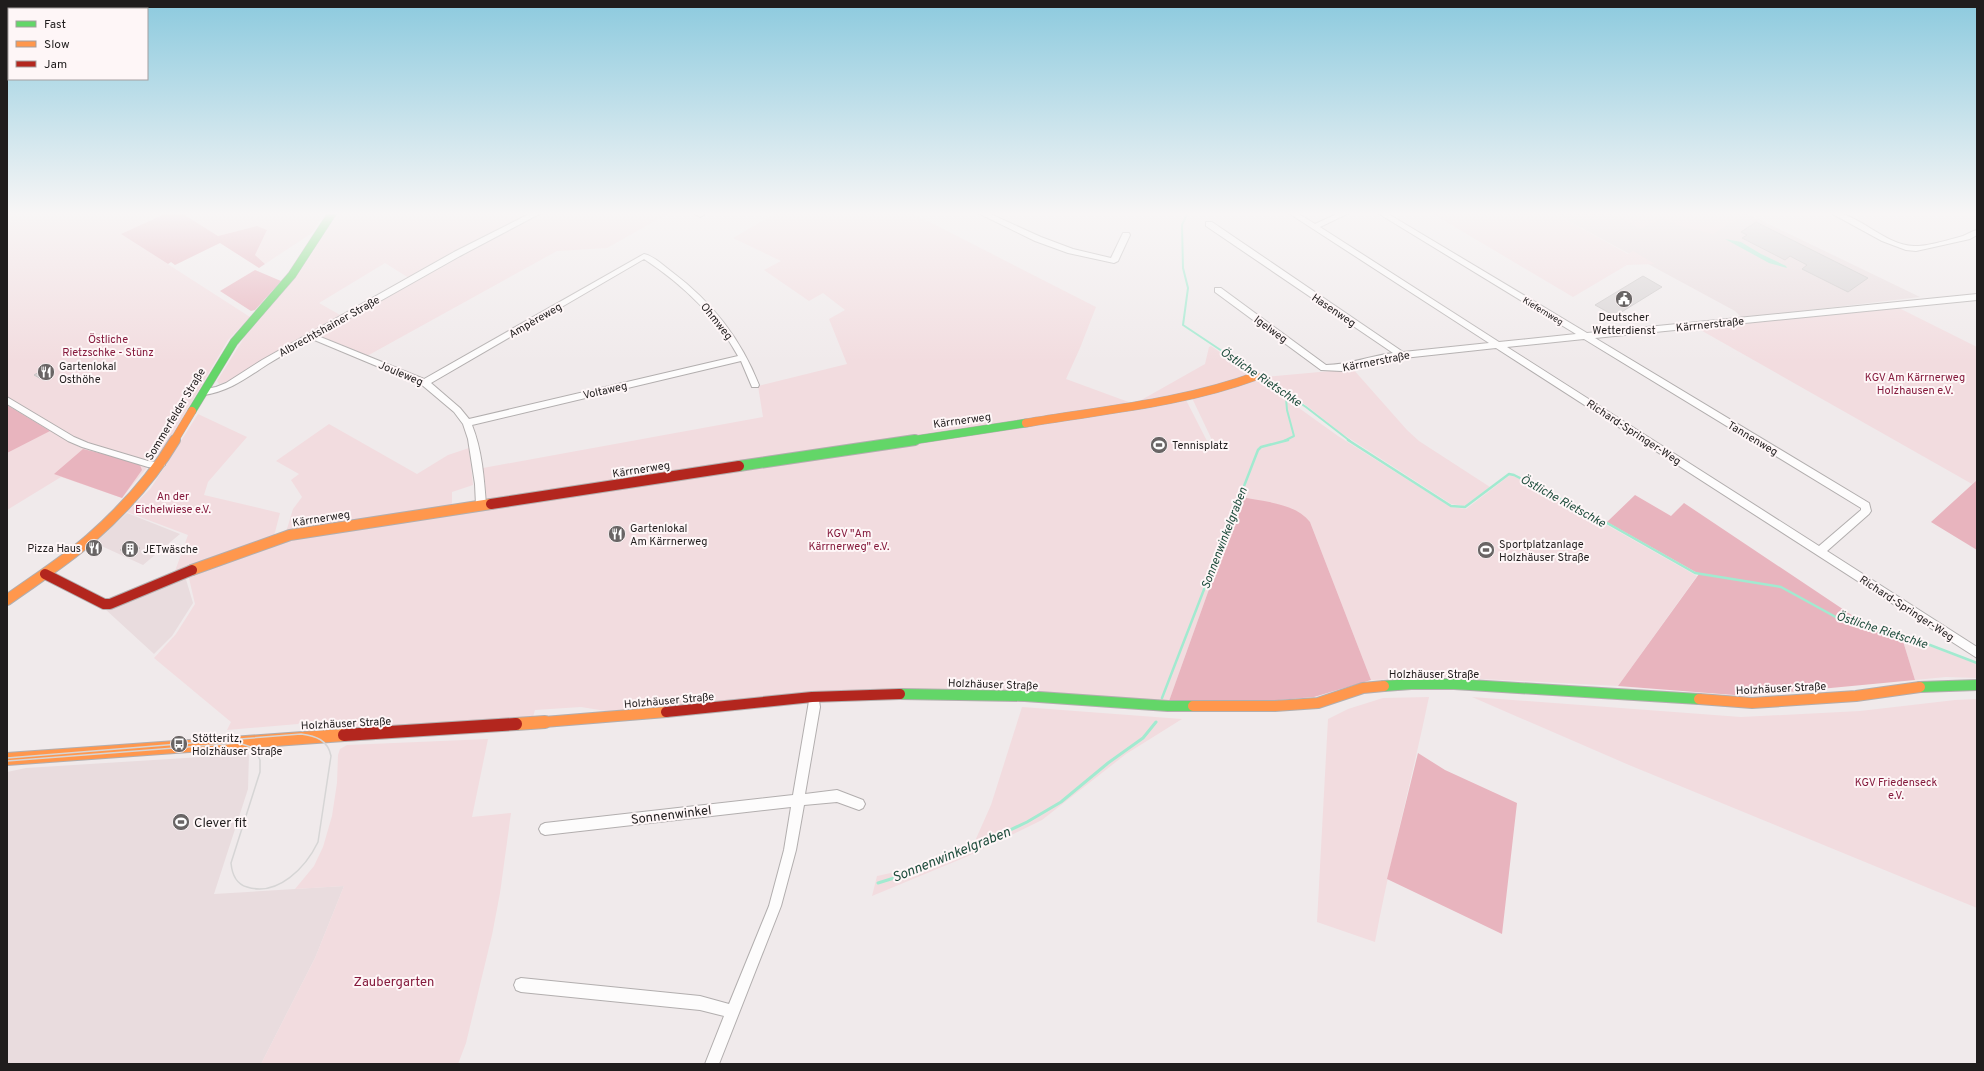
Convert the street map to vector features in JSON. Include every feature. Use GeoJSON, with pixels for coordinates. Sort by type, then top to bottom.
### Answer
{"type":"FeatureCollection","features":[{"type":"Feature","properties":{"kind":"main road","name":"Sommerfelder Straße"},"geometry":{"type":"LineString","coordinates":[[8,599],[45,574],[90,539],[118,513],[160,464],[234,342],[292,275],[300,262]]}},
{"type":"Feature","properties":{"kind":"main road","name":"Kärrnerweg"},"geometry":{"type":"LineString","coordinates":[[45,574],[104,604],[110,604],[193,570],[290,535],[976,430],[1064,419],[1188,396],[1238,384],[1256,376]]}},
{"type":"Feature","properties":{"kind":"main road","name":"Holzhäuser Straße"},"geometry":{"type":"LineString","coordinates":[[7,759],[207,744],[534,723],[814,697],[865,694],[1025,696],[1168,706],[1275,706],[1318,703],[1370,688],[1399,684],[1454,684],[1542,688],[1752,703],[1856,696],[1942,685],[1977,685]]}},
{"type":"Feature","properties":{"kind":"street","name":"Albrechtshainer Straße"},"geometry":{"type":"LineString","coordinates":[[204,392],[218,390],[229,386],[266,362],[443,262]]}},
{"type":"Feature","properties":{"kind":"street","name":"Ampèreweg"},"geometry":{"type":"LineString","coordinates":[[425,383],[634,262]]}},
{"type":"Feature","properties":{"kind":"street","name":"Ohmweg"},"geometry":{"type":"LineString","coordinates":[[654,262],[690,290],[719,322],[749,366],[755,385]]}},
{"type":"Feature","properties":{"kind":"street","name":"Hasenweg"},"geometry":{"type":"LineString","coordinates":[[1265,262],[1401,355]]}},
{"type":"Feature","properties":{"kind":"street","name":"Richard-Springer-Weg"},"geometry":{"type":"LineString","coordinates":[[1370,262],[1977,653]]}},
{"type":"Feature","properties":{"kind":"street","name":"Kiefernweg"},"geometry":{"type":"LineString","coordinates":[[1462,262],[1583,336]]}},
{"type":"Feature","properties":{"kind":"street","name":"Igelweg"},"geometry":{"type":"LineString","coordinates":[[1218,290],[1324,368]]}},
{"type":"Feature","properties":{"kind":"street","name":"Kärrnerstraße"},"geometry":{"type":"LineString","coordinates":[[1324,368],[1342,368],[1354,366],[1362,361],[1401,355],[1498,344],[1977,297]]}},
{"type":"Feature","properties":{"kind":"street","name":"Jouleweg"},"geometry":{"type":"LineString","coordinates":[[311,336],[425,383],[443,397],[467,423],[473,439],[477,460],[481,505]]}},
{"type":"Feature","properties":{"kind":"street","name":"Tannenweg"},"geometry":{"type":"LineString","coordinates":[[1583,336],[1866,506],[1866,511],[1819,552]]}},
{"type":"Feature","properties":{"kind":"street","name":"Voltaweg"},"geometry":{"type":"LineString","coordinates":[[467,423],[743,358]]}},
{"type":"Feature","properties":{"kind":"street"},"geometry":{"type":"LineString","coordinates":[[7,400],[71,439],[85,445],[148,464],[160,464]]}},
{"type":"Feature","properties":{"kind":"street"},"geometry":{"type":"LineString","coordinates":[[712,1064],[775,906],[790,850],[814,708],[814,697]]}},
{"type":"Feature","properties":{"kind":"street","name":"Sonnenwinkel"},"geometry":{"type":"LineString","coordinates":[[545,829],[837,796],[859,804]]}},
{"type":"Feature","properties":{"kind":"street"},"geometry":{"type":"LineString","coordinates":[[521,985],[700,1003],[732,1012]]}},
{"type":"Feature","properties":{"kind":"shaded area"},"geometry":{"type":"Polygon","coordinates":[[[165,262],[181,262],[175,265],[171,262],[168,264],[165,262]]]}},
{"type":"Feature","properties":{"kind":"shaded area"},"geometry":{"type":"Polygon","coordinates":[[[250,262],[263,262],[265,264],[259,268],[250,262]]]}},
{"type":"Feature","properties":{"kind":"shaded area"},"geometry":{"type":"Polygon","coordinates":[[[1644,262],[1847,262],[1920,297],[1742,318],[1735,311],[1644,262]]]}},
{"type":"Feature","properties":{"kind":"shaded area"},"geometry":{"type":"Polygon","coordinates":[[[1767,262],[1778,262],[1787,268],[1767,262]]]}},
{"type":"Feature","properties":{"kind":"shaded area"},"geometry":{"type":"Polygon","coordinates":[[[255,270],[281,281],[255,310],[251,311],[220,291],[255,270]]]}},
{"type":"Feature","properties":{"kind":"shaded area"},"geometry":{"type":"Polygon","coordinates":[[[7,405],[50,431],[7,453],[7,405]]]}},
{"type":"Feature","properties":{"kind":"shaded area"},"geometry":{"type":"Polygon","coordinates":[[[83,449],[132,461],[140,465],[142,470],[122,498],[54,474],[83,449]]]}},
{"type":"Feature","properties":{"kind":"shaded area"},"geometry":{"type":"Polygon","coordinates":[[[1977,480],[1977,550],[1931,522],[1977,480]]]}},
{"type":"Feature","properties":{"kind":"shaded area"},"geometry":{"type":"Polygon","coordinates":[[[1635,495],[1671,516],[1684,503],[1877,632],[1902,638],[1915,680],[1747,696],[1618,686],[1699,574],[1607,522],[1635,495]]]}},
{"type":"Feature","properties":{"kind":"shaded area"},"geometry":{"type":"Polygon","coordinates":[[[1242,497],[1288,507],[1304,516],[1310,522],[1371,680],[1314,697],[1267,701],[1169,701],[1242,497]]]}},
{"type":"Feature","properties":{"kind":"shaded area"},"geometry":{"type":"Polygon","coordinates":[[[127,513],[180,534],[143,565],[95,543],[127,513]]]}},
{"type":"Feature","properties":{"kind":"shaded area"},"geometry":{"type":"Polygon","coordinates":[[[185,576],[193,603],[172,636],[154,654],[105,609],[185,576]]]}},
{"type":"Feature","properties":{"kind":"shaded area"},"geometry":{"type":"Polygon","coordinates":[[[1418,753],[1445,770],[1517,803],[1502,934],[1387,879],[1418,753]]]}},
{"type":"Feature","properties":{"kind":"shaded area"},"geometry":{"type":"Polygon","coordinates":[[[249,754],[248,789],[214,894],[344,886],[315,958],[261,1064],[7,1064],[7,772],[26,768],[249,754]]]}},
{"type":"Feature","properties":{"kind":"green space","name":"Östliche Rietzschke - Stünz"},"geometry":{"type":"Polygon","coordinates":[[[7,262],[164,262],[250,317],[228,340],[163,451],[158,454],[122,498],[61,477],[7,510],[7,262]]]}},
{"type":"Feature","properties":{"kind":"green space"},"geometry":{"type":"Polygon","coordinates":[[[306,262],[439,262],[409,278],[385,263],[319,303],[342,316],[230,381],[219,384],[217,381],[244,338],[298,275],[306,262]]]}},
{"type":"Feature","properties":{"kind":"green space"},"geometry":{"type":"Polygon","coordinates":[[[448,262],[537,262],[367,356],[317,336],[448,262]]]}},
{"type":"Feature","properties":{"kind":"green space","name":"KGV \"Am Kärrnerweg\" e.V."},"geometry":{"type":"Polygon","coordinates":[[[779,262],[1008,262],[1096,307],[1066,379],[1134,404],[1186,400],[1207,441],[1212,440],[1192,398],[1257,378],[1338,436],[1451,507],[1466,509],[1510,475],[1514,476],[1605,524],[1697,576],[1618,686],[1445,677],[1371,680],[1310,522],[1242,497],[1169,701],[1019,691],[612,712],[581,707],[535,710],[532,720],[302,730],[307,721],[301,721],[298,724],[227,730],[231,722],[154,658],[176,634],[195,604],[188,574],[279,540],[487,507],[483,468],[763,417],[758,386],[847,364],[829,319],[845,310],[823,293],[809,301],[764,270],[779,262]]]}},
{"type":"Feature","properties":{"kind":"green space"},"geometry":{"type":"Polygon","coordinates":[[[1514,262],[1652,262],[1655,264],[1627,265],[1573,297],[1514,262]]]}},
{"type":"Feature","properties":{"kind":"green space","name":"KGV Am Kärrnerweg Holzhausen e.V."},"geometry":{"type":"Polygon","coordinates":[[[1899,308],[1977,347],[1977,480],[1972,484],[1697,328],[1754,320],[1899,308]]]}},
{"type":"Feature","properties":{"kind":"green space"},"geometry":{"type":"Polygon","coordinates":[[[1211,346],[1253,375],[1239,381],[1136,403],[1205,364],[1209,347],[1211,346]]]}},
{"type":"Feature","properties":{"kind":"green space"},"geometry":{"type":"Polygon","coordinates":[[[1353,369],[1407,430],[1419,441],[1490,487],[1464,506],[1451,504],[1341,433],[1307,406],[1265,377],[1353,369]]]}},
{"type":"Feature","properties":{"kind":"green space","name":"An der Eichelwiese e.V."},"geometry":{"type":"Polygon","coordinates":[[[198,414],[247,437],[208,482],[204,495],[280,513],[274,536],[174,574],[188,535],[127,512],[151,488],[198,414]]]}},
{"type":"Feature","properties":{"kind":"green space"},"geometry":{"type":"Polygon","coordinates":[[[329,424],[417,474],[448,455],[469,448],[473,485],[452,492],[452,508],[286,532],[293,509],[302,497],[291,480],[299,474],[276,461],[329,424]]]}},
{"type":"Feature","properties":{"kind":"green space"},"geometry":{"type":"Polygon","coordinates":[[[1902,638],[1929,646],[1977,664],[1977,678],[1946,677],[1915,680],[1902,638]]]}},
{"type":"Feature","properties":{"kind":"green space"},"geometry":{"type":"Polygon","coordinates":[[[1429,697],[1387,881],[1375,942],[1317,922],[1328,719],[1348,709],[1383,698],[1429,697]]]}},
{"type":"Feature","properties":{"kind":"green space","name":"KGV Friedenseck e.V."},"geometry":{"type":"Polygon","coordinates":[[[1472,697],[1741,717],[1860,711],[1955,700],[1977,699],[1977,908],[1629,765],[1472,697]]]}},
{"type":"Feature","properties":{"kind":"green space"},"geometry":{"type":"Polygon","coordinates":[[[1022,707],[1182,719],[1126,754],[1042,820],[966,857],[872,896],[877,876],[915,866],[975,841],[991,805],[1022,707]]]}},
{"type":"Feature","properties":{"kind":"green space","name":"Zaubergarten"},"geometry":{"type":"Polygon","coordinates":[[[488,739],[472,817],[511,813],[500,893],[492,935],[466,1043],[458,1064],[261,1064],[315,958],[344,886],[295,889],[314,866],[323,847],[332,816],[337,783],[338,755],[340,749],[347,745],[488,739]]]}},
{"type":"Feature","properties":{"kind":"building"},"geometry":{"type":"Polygon","coordinates":[[[1801,262],[1836,262],[1868,278],[1848,292],[1802,269],[1807,265],[1801,262]]]}},
{"type":"Feature","properties":{"kind":"building","name":"Deutscher Wetterdienst"},"geometry":{"type":"Polygon","coordinates":[[[1643,276],[1662,287],[1615,316],[1595,305],[1643,276]]]}},
{"type":"Feature","properties":{"kind":"building"},"geometry":{"type":"Polygon","coordinates":[[[44,369],[53,374],[43,380],[34,375],[44,369]]]}},
{"type":"Feature","properties":{"kind":"building","name":"JETwäsche"},"geometry":{"type":"Polygon","coordinates":[[[128,543],[140,548],[132,555],[120,550],[128,543]]]}},
{"type":"Feature","properties":{"kind":"waterway","name":"Östliche Rietschke"},"geometry":{"type":"LineString","coordinates":[[1183,262],[1188,288],[1183,325],[1306,407],[1350,441]]}},
{"type":"Feature","properties":{"kind":"waterway","name":"Sonnenwinkelgraben"},"geometry":{"type":"LineString","coordinates":[[1284,441],[1294,436],[1287,410],[1286,398]]}},
{"type":"Feature","properties":{"kind":"waterway","name":"Sonnenwinkelgraben"},"geometry":{"type":"LineString","coordinates":[[1162,698],[1258,450],[1261,447],[1288,440]]}},
{"type":"Feature","properties":{"kind":"waterway","name":"Östliche Rietschke"},"geometry":{"type":"LineString","coordinates":[[1348,440],[1451,506],[1465,507],[1509,474],[1514,475],[1607,523],[1695,573],[1781,587],[1843,621],[1930,645],[1977,663]]}},
{"type":"Feature","properties":{"kind":"waterway","name":"Sonnenwinkelgraben"},"geometry":{"type":"LineString","coordinates":[[878,883],[920,870],[968,850],[1027,822],[1061,802],[1108,763],[1143,738],[1156,722]]}},
{"type":"Feature","properties":{"kind":"tram line"},"geometry":{"type":"LineString","coordinates":[[7,758],[301,734],[312,736],[320,740],[327,746],[331,756],[318,842],[313,852],[290,878],[269,888],[258,889],[240,884],[232,871],[231,863],[260,772],[260,760],[254,748],[239,743],[7,761]]}},
{"type":"Feature","properties":{"kind":"traffic: fast"},"geometry":{"type":"LineString","coordinates":[[192,411],[234,342],[292,275],[300,262]]}},
{"type":"Feature","properties":{"kind":"traffic: fast"},"geometry":{"type":"LineString","coordinates":[[739,466],[1026,423]]}},
{"type":"Feature","properties":{"kind":"traffic: fast"},"geometry":{"type":"LineString","coordinates":[[1384,686],[1426,683],[1454,684],[1572,690],[1699,699]]}},
{"type":"Feature","properties":{"kind":"traffic: fast"},"geometry":{"type":"LineString","coordinates":[[1920,687],[1977,685]]}},
{"type":"Feature","properties":{"kind":"traffic: fast"},"geometry":{"type":"LineString","coordinates":[[900,694],[1025,696],[1168,706],[1193,706]]}},
{"type":"Feature","properties":{"kind":"traffic: slow"},"geometry":{"type":"LineString","coordinates":[[1026,423],[1188,396],[1229,386],[1256,376]]}},
{"type":"Feature","properties":{"kind":"traffic: slow"},"geometry":{"type":"LineString","coordinates":[[7,600],[90,539],[130,500],[160,465],[192,411]]}},
{"type":"Feature","properties":{"kind":"traffic: slow"},"geometry":{"type":"LineString","coordinates":[[192,570],[290,535],[491,504]]}},
{"type":"Feature","properties":{"kind":"traffic: slow"},"geometry":{"type":"LineString","coordinates":[[1193,706],[1275,706],[1318,703],[1363,688],[1384,686]]}},
{"type":"Feature","properties":{"kind":"traffic: slow"},"geometry":{"type":"LineString","coordinates":[[1699,699],[1752,703],[1856,696],[1920,687]]}},
{"type":"Feature","properties":{"kind":"traffic: slow"},"geometry":{"type":"LineString","coordinates":[[516,724],[666,712]]}},
{"type":"Feature","properties":{"kind":"traffic: slow"},"geometry":{"type":"LineString","coordinates":[[7,759],[344,735]]}},
{"type":"Feature","properties":{"kind":"traffic: jam"},"geometry":{"type":"LineString","coordinates":[[491,504],[739,466]]}},
{"type":"Feature","properties":{"kind":"traffic: jam"},"geometry":{"type":"LineString","coordinates":[[45,574],[104,604],[110,604],[192,570]]}},
{"type":"Feature","properties":{"kind":"traffic: jam"},"geometry":{"type":"LineString","coordinates":[[666,712],[812,697],[900,694]]}},
{"type":"Feature","properties":{"kind":"traffic: jam"},"geometry":{"type":"LineString","coordinates":[[344,735],[516,724]]}},
{"type":"Feature","properties":{"kind":"place","name":"Deutscher Wetterdienst"},"geometry":{"type":"Point","coordinates":[1624,299]}},
{"type":"Feature","properties":{"kind":"place","name":"Gartenlokal Osthöhe"},"geometry":{"type":"Point","coordinates":[46,372]}},
{"type":"Feature","properties":{"kind":"place","name":"Tennisplatz"},"geometry":{"type":"Point","coordinates":[1159,445]}},
{"type":"Feature","properties":{"kind":"place","name":"Gartenlokal Am Kärrnerweg"},"geometry":{"type":"Point","coordinates":[617,534]}},
{"type":"Feature","properties":{"kind":"place","name":"Pizza Haus"},"geometry":{"type":"Point","coordinates":[94,548]}},
{"type":"Feature","properties":{"kind":"place","name":"JETwäsche"},"geometry":{"type":"Point","coordinates":[130,549]}},
{"type":"Feature","properties":{"kind":"place","name":"Sportplatzanlage Holzhäuser Straße"},"geometry":{"type":"Point","coordinates":[1486,550]}},
{"type":"Feature","properties":{"kind":"place","name":"Stötteritz, Holzhäuser Straße"},"geometry":{"type":"Point","coordinates":[179,744]}},
{"type":"Feature","properties":{"kind":"place","name":"Clever fit"},"geometry":{"type":"Point","coordinates":[181,822]}}]}
